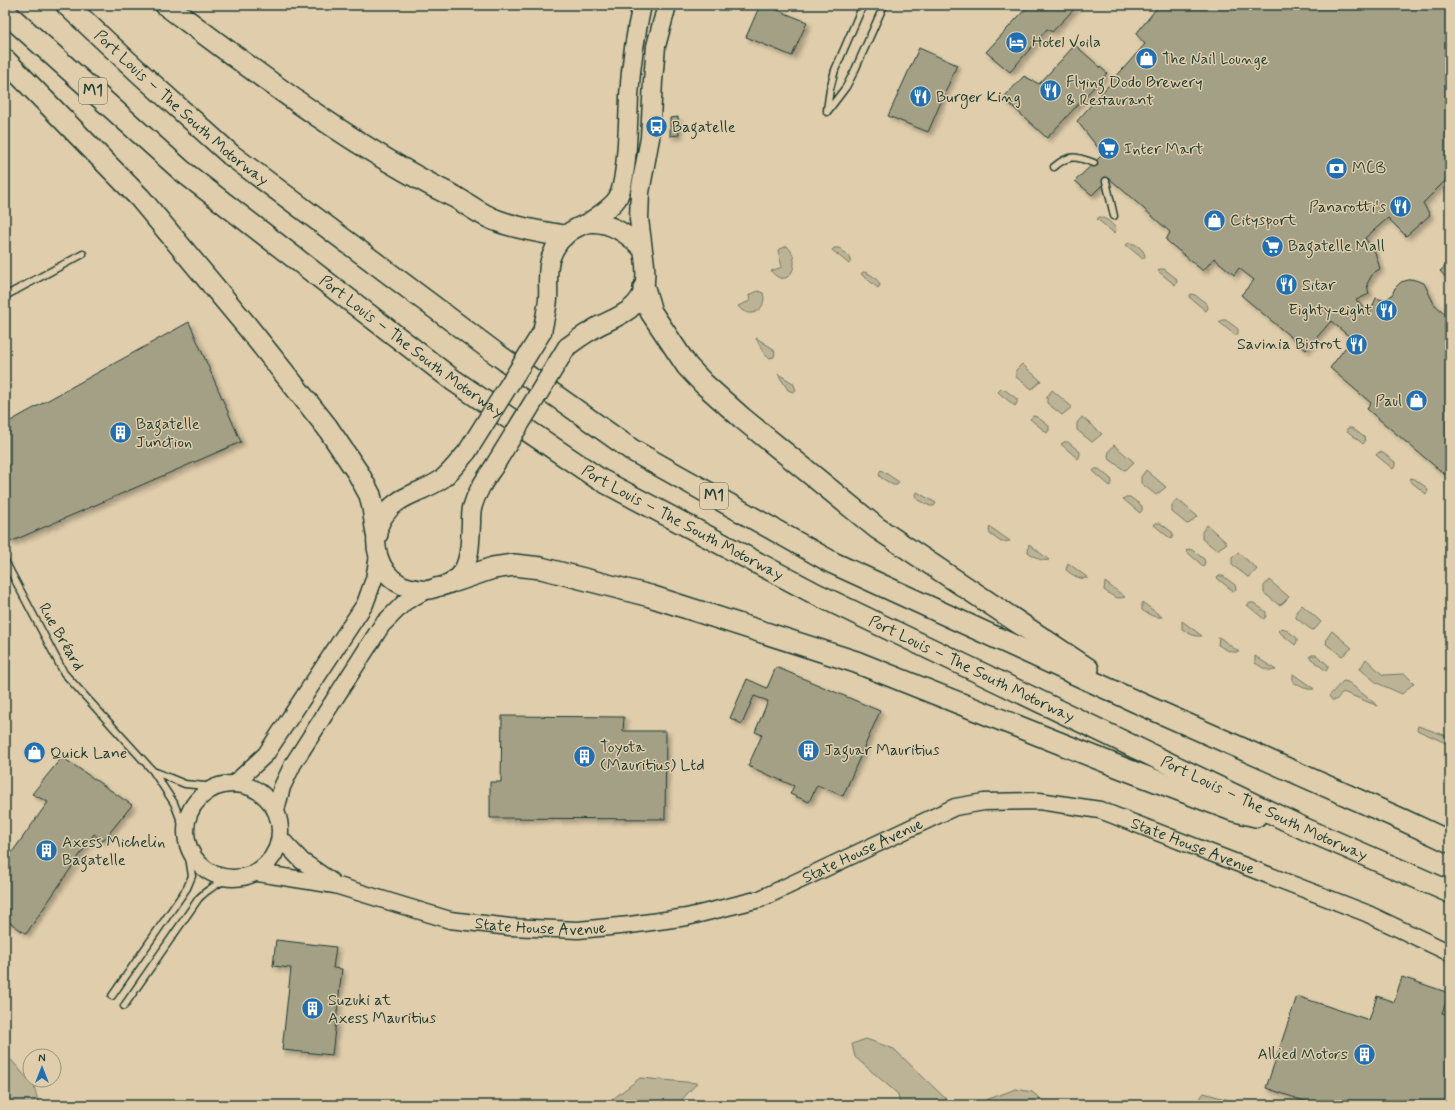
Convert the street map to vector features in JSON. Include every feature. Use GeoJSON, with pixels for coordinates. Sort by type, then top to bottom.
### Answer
{"type":"FeatureCollection","features":[{"type":"Feature","properties":{"kind":"highway","name":"Port Louis – The South Motorway"},"geometry":{"type":"LineString","coordinates":[[67,5],[231,155],[498,355],[632,450],[832,563],[1141,704],[1450,842]]}},
{"type":"Feature","properties":{"kind":"highway"},"geometry":{"type":"LineString","coordinates":[[166,5],[259,74],[336,128],[422,181],[459,199],[496,221],[528,230],[563,236]]}},
{"type":"Feature","properties":{"kind":"highway","name":"Port Louis – The South Motorway"},"geometry":{"type":"LineString","coordinates":[[5,12],[181,170],[454,380],[599,479],[816,594],[1305,829],[1450,892]]}},
{"type":"Feature","properties":{"kind":"highway"},"geometry":{"type":"LineString","coordinates":[[5,60],[140,198],[246,325],[327,427],[358,473],[370,496],[377,534]]}},
{"type":"Feature","properties":{"kind":"highway"},"geometry":{"type":"LineString","coordinates":[[644,288],[651,312],[687,366],[704,384],[742,418],[877,528],[1141,704]]}},
{"type":"Feature","properties":{"kind":"highway"},"geometry":{"type":"LineString","coordinates":[[455,581],[493,568],[514,565],[540,568],[650,596],[856,662],[1122,768],[1232,810],[1305,829]]}},
{"type":"Feature","properties":{"kind":"main road"},"geometry":{"type":"LineString","coordinates":[[642,5],[632,62],[622,188],[617,199],[606,210],[589,222],[563,236],[551,257],[549,268],[548,301],[542,332],[467,452],[443,478],[425,490],[396,502],[387,510],[380,522],[377,534],[376,549],[378,556],[381,565],[391,578],[401,585],[425,591],[444,586],[455,581],[463,571],[468,558],[472,510],[480,486],[493,468],[567,347],[587,333],[625,312],[636,304],[644,288],[645,261],[639,219],[640,192],[650,138],[656,46],[668,5]]}},
{"type":"Feature","properties":{"kind":"main road"},"geometry":{"type":"LineString","coordinates":[[589,222],[605,225],[621,232],[634,241],[643,250]]}},
{"type":"Feature","properties":{"kind":"street"},"geometry":{"type":"LineString","coordinates":[[234,784],[266,754],[365,604],[374,579],[378,556]]}},
{"type":"Feature","properties":{"kind":"street"},"geometry":{"type":"LineString","coordinates":[[276,810],[282,787],[293,764],[382,625],[405,602],[425,591]]}},
{"type":"Feature","properties":{"kind":"street"},"geometry":{"type":"LineString","coordinates":[[234,784],[246,786],[258,791],[276,810],[280,824],[281,839],[276,853],[267,865],[258,873],[231,878],[206,872],[188,852],[185,832],[187,818],[193,805],[203,794],[215,787],[234,784]]}},
{"type":"Feature","properties":{"kind":"street","name":"State House Avenue"},"geometry":{"type":"LineString","coordinates":[[258,873],[335,885],[450,920],[510,927],[578,930],[687,917],[760,899],[955,808],[984,802],[1039,801],[1100,810],[1366,913],[1450,953]]}},
{"type":"Feature","properties":{"kind":"street"},"geometry":{"type":"LineString","coordinates":[[281,839],[302,861],[335,885]]}},
{"type":"Feature","properties":{"kind":"lane"},"geometry":{"type":"LineString","coordinates":[[863,5],[835,70],[827,112],[846,87],[884,5]]}},
{"type":"Feature","properties":{"kind":"lane"},"geometry":{"type":"LineString","coordinates":[[644,176],[654,156],[658,90],[654,69]]}},
{"type":"Feature","properties":{"kind":"lane"},"geometry":{"type":"LineString","coordinates":[[1054,166],[1062,160],[1076,157],[1094,163]]}},
{"type":"Feature","properties":{"kind":"lane"},"geometry":{"type":"LineString","coordinates":[[1106,181],[1114,216]]}},
{"type":"Feature","properties":{"kind":"lane"},"geometry":{"type":"LineString","coordinates":[[5,296],[83,254]]}},
{"type":"Feature","properties":{"kind":"lane","name":"Rue Bréard"},"geometry":{"type":"LineString","coordinates":[[5,561],[64,673],[153,771],[174,803],[185,832]]}},
{"type":"Feature","properties":{"kind":"lane","name":"Rue Bréard"},"geometry":{"type":"LineString","coordinates":[[153,771],[185,784],[215,787]]}},
{"type":"Feature","properties":{"kind":"lane"},"geometry":{"type":"LineString","coordinates":[[112,996],[187,888],[192,876],[188,852]]}},
{"type":"Feature","properties":{"kind":"lane"},"geometry":{"type":"LineString","coordinates":[[124,1006],[199,898],[215,884],[231,878]]}},
{"type":"Feature","properties":{"kind":"shaded area"},"geometry":{"type":"Polygon","coordinates":[[[1099,217],[1112,224],[1116,230],[1114,233],[1097,219],[1099,217]]]}},
{"type":"Feature","properties":{"kind":"shaded area"},"geometry":{"type":"Polygon","coordinates":[[[1129,243],[1136,245],[1141,249],[1145,256],[1143,259],[1126,245],[1129,243]]]}},
{"type":"Feature","properties":{"kind":"shaded area"},"geometry":{"type":"Polygon","coordinates":[[[787,246],[792,253],[794,267],[788,277],[777,277],[771,271],[782,267],[778,250],[787,246]]]}},
{"type":"Feature","properties":{"kind":"shaded area"},"geometry":{"type":"Polygon","coordinates":[[[834,248],[839,248],[850,257],[851,261],[849,264],[832,250],[834,248]]]}},
{"type":"Feature","properties":{"kind":"shaded area"},"geometry":{"type":"Polygon","coordinates":[[[1160,269],[1164,269],[1176,278],[1177,282],[1175,285],[1158,271],[1160,269]]]}},
{"type":"Feature","properties":{"kind":"shaded area"},"geometry":{"type":"Polygon","coordinates":[[[863,272],[868,273],[875,278],[880,285],[878,288],[861,274],[863,272]]]}},
{"type":"Feature","properties":{"kind":"shaded area"},"geometry":{"type":"Polygon","coordinates":[[[758,291],[763,293],[764,299],[760,309],[756,312],[747,313],[738,306],[750,301],[749,295],[758,291]]]}},
{"type":"Feature","properties":{"kind":"shaded area"},"geometry":{"type":"Polygon","coordinates":[[[1191,294],[1195,295],[1207,304],[1208,308],[1206,311],[1189,297],[1191,294]]]}},
{"type":"Feature","properties":{"kind":"shaded area"},"geometry":{"type":"Polygon","coordinates":[[[1226,320],[1238,329],[1236,336],[1219,322],[1226,320]]]}},
{"type":"Feature","properties":{"kind":"shaded area"},"geometry":{"type":"Polygon","coordinates":[[[756,338],[772,348],[775,352],[774,357],[769,358],[764,354],[756,338]]]}},
{"type":"Feature","properties":{"kind":"shaded area"},"geometry":{"type":"Polygon","coordinates":[[[1022,364],[1041,381],[1032,389],[1016,377],[1016,370],[1022,364]]]}},
{"type":"Feature","properties":{"kind":"shaded area"},"geometry":{"type":"Polygon","coordinates":[[[778,374],[793,383],[796,390],[793,392],[788,390],[778,374]]]}},
{"type":"Feature","properties":{"kind":"shaded area"},"geometry":{"type":"Polygon","coordinates":[[[1001,389],[1005,390],[1017,399],[1015,406],[998,392],[1001,389]]]}},
{"type":"Feature","properties":{"kind":"shaded area"},"geometry":{"type":"Polygon","coordinates":[[[1052,390],[1072,407],[1062,415],[1047,403],[1047,397],[1052,390]]]}},
{"type":"Feature","properties":{"kind":"shaded area"},"geometry":{"type":"Polygon","coordinates":[[[1033,416],[1037,417],[1049,426],[1047,433],[1030,419],[1033,416]]]}},
{"type":"Feature","properties":{"kind":"shaded area"},"geometry":{"type":"Polygon","coordinates":[[[1082,417],[1102,434],[1092,442],[1077,430],[1077,423],[1082,417]]]}},
{"type":"Feature","properties":{"kind":"shaded area"},"geometry":{"type":"Polygon","coordinates":[[[1348,428],[1352,428],[1364,437],[1365,441],[1363,444],[1346,430],[1348,428]]]}},
{"type":"Feature","properties":{"kind":"shaded area"},"geometry":{"type":"Polygon","coordinates":[[[1068,442],[1080,452],[1078,459],[1061,444],[1068,442]]]}},
{"type":"Feature","properties":{"kind":"shaded area"},"geometry":{"type":"Polygon","coordinates":[[[1114,445],[1134,462],[1127,469],[1124,470],[1108,458],[1109,451],[1114,445]]]}},
{"type":"Feature","properties":{"kind":"shaded area"},"geometry":{"type":"Polygon","coordinates":[[[1379,452],[1383,453],[1395,462],[1393,469],[1376,455],[1379,452]]]}},
{"type":"Feature","properties":{"kind":"shaded area"},"geometry":{"type":"Polygon","coordinates":[[[1095,469],[1099,469],[1111,479],[1112,482],[1110,486],[1093,471],[1095,469]]]}},
{"type":"Feature","properties":{"kind":"shaded area"},"geometry":{"type":"Polygon","coordinates":[[[881,470],[899,482],[897,485],[893,485],[880,477],[879,473],[881,470]]]}},
{"type":"Feature","properties":{"kind":"shaded area"},"geometry":{"type":"Polygon","coordinates":[[[1146,470],[1166,487],[1156,495],[1141,483],[1141,477],[1146,470]]]}},
{"type":"Feature","properties":{"kind":"shaded area"},"geometry":{"type":"Polygon","coordinates":[[[1411,478],[1415,479],[1427,488],[1428,491],[1426,494],[1409,480],[1411,478]]]}},
{"type":"Feature","properties":{"kind":"shaded area"},"geometry":{"type":"Polygon","coordinates":[[[917,492],[936,503],[934,506],[930,506],[917,499],[915,495],[917,492]]]}},
{"type":"Feature","properties":{"kind":"shaded area"},"geometry":{"type":"Polygon","coordinates":[[[1130,497],[1142,506],[1140,513],[1123,499],[1130,497]]]}},
{"type":"Feature","properties":{"kind":"shaded area"},"geometry":{"type":"Polygon","coordinates":[[[1177,499],[1197,516],[1190,523],[1187,524],[1172,512],[1172,505],[1177,499]]]}},
{"type":"Feature","properties":{"kind":"shaded area"},"geometry":{"type":"Polygon","coordinates":[[[1156,523],[1160,523],[1172,532],[1173,536],[1171,539],[1154,525],[1156,523]]]}},
{"type":"Feature","properties":{"kind":"shaded area"},"geometry":{"type":"Polygon","coordinates":[[[1207,525],[1227,543],[1217,550],[1202,539],[1202,532],[1207,525]]]}},
{"type":"Feature","properties":{"kind":"shaded area"},"geometry":{"type":"Polygon","coordinates":[[[990,527],[1010,541],[1001,542],[990,534],[990,527]]]}},
{"type":"Feature","properties":{"kind":"shaded area"},"geometry":{"type":"Polygon","coordinates":[[[1029,544],[1049,560],[1041,560],[1028,552],[1029,544]]]}},
{"type":"Feature","properties":{"kind":"shaded area"},"geometry":{"type":"Polygon","coordinates":[[[1188,549],[1192,550],[1204,559],[1205,563],[1203,566],[1186,551],[1188,549]]]}},
{"type":"Feature","properties":{"kind":"shaded area"},"geometry":{"type":"Polygon","coordinates":[[[1238,552],[1257,569],[1251,576],[1248,577],[1232,565],[1232,558],[1238,552]]]}},
{"type":"Feature","properties":{"kind":"shaded area"},"geometry":{"type":"Polygon","coordinates":[[[1068,563],[1088,578],[1079,578],[1066,570],[1068,563]]]}},
{"type":"Feature","properties":{"kind":"shaded area"},"geometry":{"type":"Polygon","coordinates":[[[1219,576],[1223,576],[1235,585],[1236,589],[1234,592],[1217,578],[1219,576]]]}},
{"type":"Feature","properties":{"kind":"shaded area"},"geometry":{"type":"Polygon","coordinates":[[[1269,580],[1289,597],[1282,604],[1279,605],[1264,593],[1264,586],[1269,580]]]}},
{"type":"Feature","properties":{"kind":"shaded area"},"geometry":{"type":"Polygon","coordinates":[[[1105,582],[1125,597],[1116,597],[1104,590],[1105,582]]]}},
{"type":"Feature","properties":{"kind":"shaded area"},"geometry":{"type":"Polygon","coordinates":[[[1142,602],[1162,617],[1154,616],[1142,610],[1142,602]]]}},
{"type":"Feature","properties":{"kind":"shaded area"},"geometry":{"type":"Polygon","coordinates":[[[1254,603],[1266,612],[1264,619],[1247,605],[1254,603]]]}},
{"type":"Feature","properties":{"kind":"shaded area"},"geometry":{"type":"Polygon","coordinates":[[[1302,605],[1321,622],[1315,629],[1312,630],[1296,618],[1296,612],[1302,605]]]}},
{"type":"Feature","properties":{"kind":"shaded area"},"geometry":{"type":"Polygon","coordinates":[[[1182,621],[1202,636],[1194,635],[1182,629],[1182,621]]]}},
{"type":"Feature","properties":{"kind":"shaded area"},"geometry":{"type":"Polygon","coordinates":[[[1281,628],[1285,629],[1297,638],[1295,645],[1278,631],[1281,628]]]}},
{"type":"Feature","properties":{"kind":"shaded area"},"geometry":{"type":"Polygon","coordinates":[[[1332,631],[1352,648],[1342,656],[1326,644],[1327,638],[1332,631]]]}},
{"type":"Feature","properties":{"kind":"shaded area"},"geometry":{"type":"Polygon","coordinates":[[[1219,637],[1239,652],[1230,651],[1218,645],[1219,637]]]}},
{"type":"Feature","properties":{"kind":"shaded area"},"geometry":{"type":"Polygon","coordinates":[[[1316,655],[1328,665],[1326,671],[1309,657],[1316,655]]]}},
{"type":"Feature","properties":{"kind":"shaded area"},"geometry":{"type":"Polygon","coordinates":[[[1255,656],[1276,670],[1267,670],[1262,668],[1255,663],[1255,656]]]}},
{"type":"Feature","properties":{"kind":"shaded area"},"geometry":{"type":"Polygon","coordinates":[[[1366,659],[1383,675],[1405,674],[1414,683],[1402,694],[1377,683],[1360,669],[1366,659]]]}},
{"type":"Feature","properties":{"kind":"shaded area"},"geometry":{"type":"Polygon","coordinates":[[[1293,674],[1314,689],[1305,688],[1293,682],[1293,674]]]}},
{"type":"Feature","properties":{"kind":"shaded area"},"geometry":{"type":"Polygon","coordinates":[[[1343,681],[1348,682],[1378,706],[1343,692],[1336,700],[1332,700],[1329,696],[1343,681]]]}},
{"type":"Feature","properties":{"kind":"shaded area"},"geometry":{"type":"Polygon","coordinates":[[[1418,726],[1450,737],[1450,745],[1417,730],[1418,726]]]}},
{"type":"Feature","properties":{"kind":"shaded area"},"geometry":{"type":"Polygon","coordinates":[[[866,1039],[894,1049],[948,1101],[975,1104],[1016,1089],[1032,1092],[1048,1105],[900,1105],[898,1094],[855,1057],[852,1044],[866,1039]]]}},
{"type":"Feature","properties":{"kind":"shaded area"},"geometry":{"type":"Polygon","coordinates":[[[5,1053],[22,1072],[22,1088],[35,1088],[39,1105],[5,1105],[5,1053]]]}},
{"type":"Feature","properties":{"kind":"shaded area"},"geometry":{"type":"Polygon","coordinates":[[[640,1078],[697,1083],[677,1105],[605,1105],[640,1078]]]}},
{"type":"Feature","properties":{"kind":"shaded area"},"geometry":{"type":"Polygon","coordinates":[[[1204,1093],[1246,1105],[1195,1105],[1204,1093]]]}},
{"type":"Feature","properties":{"kind":"building"},"geometry":{"type":"Polygon","coordinates":[[[760,5],[765,5],[807,22],[792,56],[746,37],[760,5]]]}},
{"type":"Feature","properties":{"kind":"building","name":"Hotel Voila"},"geometry":{"type":"Polygon","coordinates":[[[1029,5],[1078,5],[1052,32],[1047,29],[1010,72],[986,52],[1029,5]]]}},
{"type":"Feature","properties":{"kind":"building","name":"Bagatelle Mall"},"geometry":{"type":"Polygon","coordinates":[[[1155,5],[1450,5],[1450,176],[1423,203],[1430,215],[1406,236],[1388,218],[1365,238],[1375,252],[1380,269],[1373,273],[1367,284],[1369,294],[1356,300],[1370,313],[1376,298],[1383,300],[1387,299],[1392,295],[1395,288],[1401,282],[1412,279],[1424,283],[1434,304],[1450,318],[1450,479],[1367,409],[1371,403],[1330,368],[1352,339],[1331,321],[1306,350],[1241,295],[1254,280],[1239,268],[1234,275],[1214,258],[1203,271],[1166,240],[1170,232],[1109,178],[1092,195],[1075,181],[1103,154],[1077,121],[1145,44],[1136,34],[1156,9],[1155,5]]]}},
{"type":"Feature","properties":{"kind":"building","name":"Flying Dodo Brewery & Restaurant"},"geometry":{"type":"Polygon","coordinates":[[[1075,45],[1107,73],[1047,138],[1003,98],[1024,76],[1039,84],[1075,45]]]}},
{"type":"Feature","properties":{"kind":"building","name":"Burger King"},"geometry":{"type":"Polygon","coordinates":[[[919,48],[957,65],[928,132],[888,116],[919,48]]]}},
{"type":"Feature","properties":{"kind":"building"},"geometry":{"type":"Polygon","coordinates":[[[678,117],[679,135],[670,136],[670,118],[678,117]]]}},
{"type":"Feature","properties":{"kind":"building"},"geometry":{"type":"Polygon","coordinates":[[[1450,262],[1450,282],[1440,271],[1450,262]]]}},
{"type":"Feature","properties":{"kind":"building","name":"Bagatelle Junction"},"geometry":{"type":"Polygon","coordinates":[[[189,322],[241,442],[10,542],[5,532],[5,424],[189,322]]]}},
{"type":"Feature","properties":{"kind":"building","name":"Jaguar Mauritius"},"geometry":{"type":"Polygon","coordinates":[[[776,667],[880,711],[843,796],[817,785],[809,802],[790,794],[794,786],[748,766],[762,735],[755,732],[768,701],[754,696],[742,724],[730,718],[747,679],[767,688],[776,667]]]}},
{"type":"Feature","properties":{"kind":"building","name":"Toyota (Mauritius) Ltd"},"geometry":{"type":"Polygon","coordinates":[[[502,716],[624,717],[623,731],[666,731],[665,819],[490,818],[490,782],[501,782],[502,716]]]}},
{"type":"Feature","properties":{"kind":"building","name":"Axess Michelin Bagatelle"},"geometry":{"type":"Polygon","coordinates":[[[62,757],[132,805],[103,841],[94,834],[26,934],[5,919],[5,862],[48,802],[32,794],[62,757]]]}},
{"type":"Feature","properties":{"kind":"building","name":"Suzuki at Axess Mauritius"},"geometry":{"type":"Polygon","coordinates":[[[276,940],[336,947],[333,968],[342,969],[332,1055],[282,1050],[291,968],[273,966],[276,940]]]}},
{"type":"Feature","properties":{"kind":"building","name":"Allied Motors"},"geometry":{"type":"Polygon","coordinates":[[[1402,977],[1449,993],[1442,1013],[1450,1016],[1450,1105],[1316,1105],[1266,1088],[1297,996],[1369,1020],[1377,996],[1394,1002],[1402,977]]]}},
{"type":"Feature","properties":{"kind":"place","name":"Hotel Voila"},"geometry":{"type":"Point","coordinates":[1016,42]}},
{"type":"Feature","properties":{"kind":"place","name":"The Nail Lounge"},"geometry":{"type":"Point","coordinates":[1146,59]}},
{"type":"Feature","properties":{"kind":"place","name":"Flying Dodo Brewery & Restaurant"},"geometry":{"type":"Point","coordinates":[1050,91]}},
{"type":"Feature","properties":{"kind":"place","name":"Burger King"},"geometry":{"type":"Point","coordinates":[920,97]}},
{"type":"Feature","properties":{"kind":"place","name":"Bagatelle"},"geometry":{"type":"Point","coordinates":[656,127]}},
{"type":"Feature","properties":{"kind":"place","name":"Inter Mart"},"geometry":{"type":"Point","coordinates":[1108,149]}},
{"type":"Feature","properties":{"kind":"place","name":"MCB"},"geometry":{"type":"Point","coordinates":[1337,168]}},
{"type":"Feature","properties":{"kind":"place","name":"Panarotti's"},"geometry":{"type":"Point","coordinates":[1401,207]}},
{"type":"Feature","properties":{"kind":"place","name":"Citysport"},"geometry":{"type":"Point","coordinates":[1215,220]}},
{"type":"Feature","properties":{"kind":"place","name":"Bagatelle Mall"},"geometry":{"type":"Point","coordinates":[1272,246]}},
{"type":"Feature","properties":{"kind":"place","name":"Sitar"},"geometry":{"type":"Point","coordinates":[1286,285]}},
{"type":"Feature","properties":{"kind":"place","name":"Eighty-eight"},"geometry":{"type":"Point","coordinates":[1387,310]}},
{"type":"Feature","properties":{"kind":"place","name":"Savinia Bistrot"},"geometry":{"type":"Point","coordinates":[1357,344]}},
{"type":"Feature","properties":{"kind":"place","name":"Paul"},"geometry":{"type":"Point","coordinates":[1417,401]}},
{"type":"Feature","properties":{"kind":"place","name":"Bagatelle Junction"},"geometry":{"type":"Point","coordinates":[121,433]}},
{"type":"Feature","properties":{"kind":"place","name":"Jaguar Mauritius"},"geometry":{"type":"Point","coordinates":[809,750]}},
{"type":"Feature","properties":{"kind":"place","name":"Quick Lane"},"geometry":{"type":"Point","coordinates":[34,753]}},
{"type":"Feature","properties":{"kind":"place","name":"Toyota (Mauritius) Ltd"},"geometry":{"type":"Point","coordinates":[584,756]}},
{"type":"Feature","properties":{"kind":"place","name":"Axess Michelin Bagatelle"},"geometry":{"type":"Point","coordinates":[47,851]}},
{"type":"Feature","properties":{"kind":"place","name":"Suzuki at Axess Mauritius"},"geometry":{"type":"Point","coordinates":[312,1009]}},
{"type":"Feature","properties":{"kind":"place","name":"Allied Motors"},"geometry":{"type":"Point","coordinates":[1364,1054]}}]}
